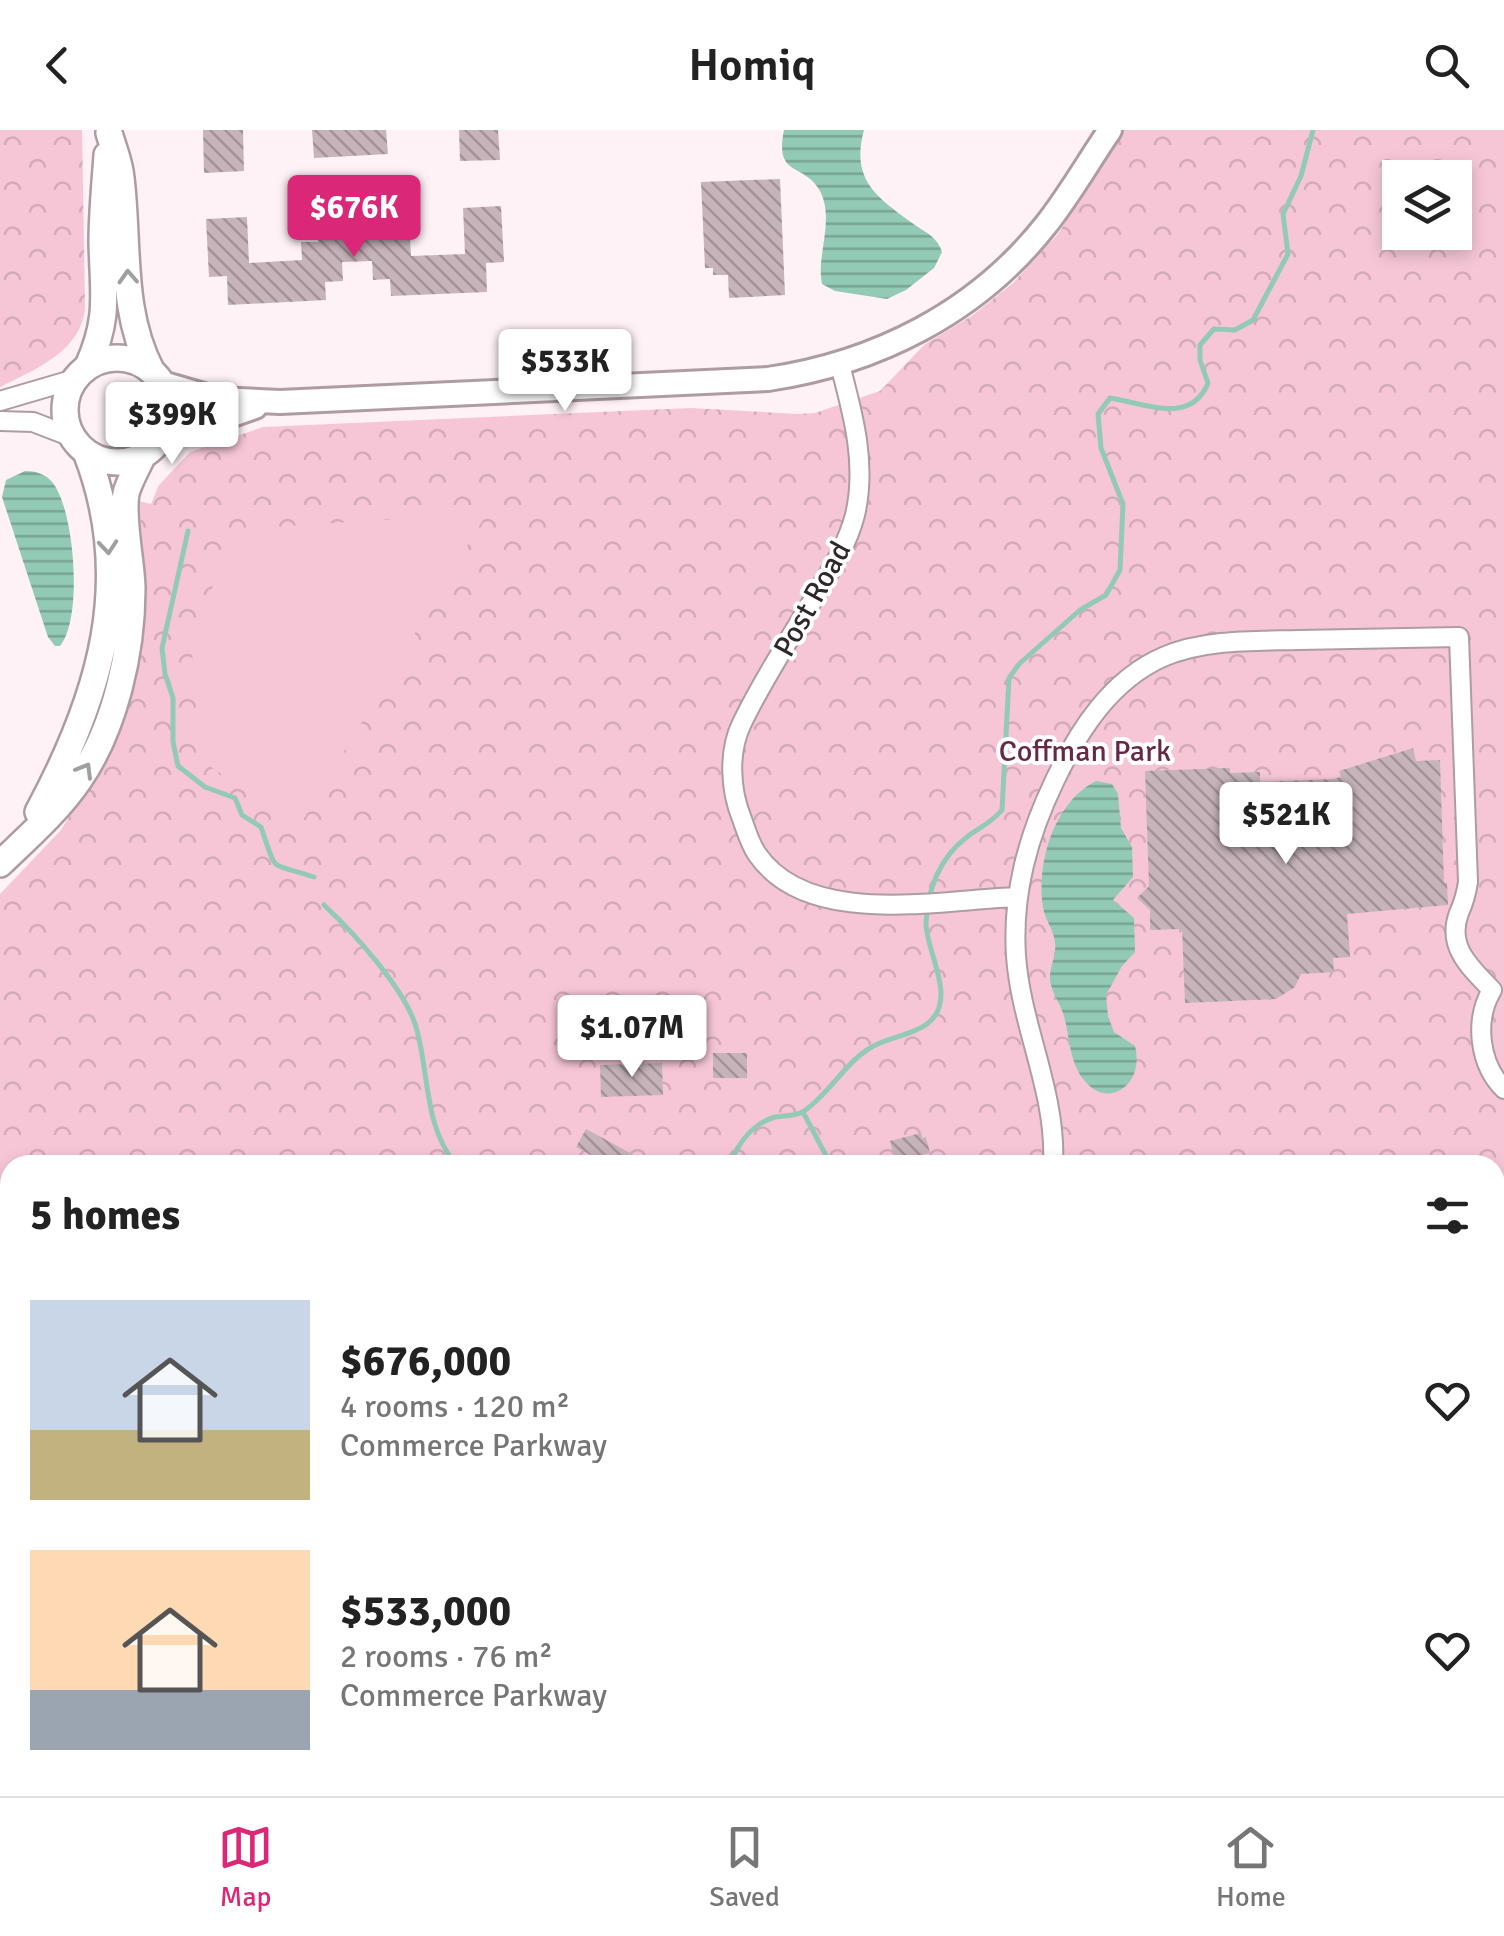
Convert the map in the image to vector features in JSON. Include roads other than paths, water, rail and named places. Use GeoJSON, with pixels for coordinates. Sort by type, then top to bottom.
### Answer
{"type":"FeatureCollection","features":[{"type":"Feature","properties":{"kind":"main road"},"geometry":{"type":"LineString","coordinates":[[22,843],[86,712],[104,644],[110,584],[102,503],[64,409],[102,329],[106,311],[102,239],[109,131]]}},
{"type":"Feature","properties":{"kind":"main road"},"geometry":{"type":"LineString","coordinates":[[0,864],[78,782],[109,720],[132,608],[126,497],[168,418],[167,394],[142,352],[129,307],[121,174],[109,131]]}},
{"type":"Feature","properties":{"kind":"main road"},"geometry":{"type":"LineString","coordinates":[[81,372],[113,358],[140,363],[157,376]]}},
{"type":"Feature","properties":{"kind":"main road"},"geometry":{"type":"LineString","coordinates":[[79,445],[116,462],[151,448]]}},
{"type":"Feature","properties":{"kind":"street"},"geometry":{"type":"LineString","coordinates":[[157,376],[216,399],[280,402],[768,379],[840,365],[907,337],[985,288],[1046,225],[1110,130]]}},
{"type":"Feature","properties":{"kind":"street","name":"Post Road"},"geometry":{"type":"LineString","coordinates":[[840,365],[852,401],[858,446],[860,478],[855,515],[841,552],[740,726],[731,771],[737,808],[755,851],[766,864],[798,890],[821,900],[846,903],[1016,897]]}},
{"type":"Feature","properties":{"kind":"street"},"geometry":{"type":"LineString","coordinates":[[0,402],[81,372]]}},
{"type":"Feature","properties":{"kind":"street"},"geometry":{"type":"LineString","coordinates":[[151,448],[244,409],[280,402]]}},
{"type":"Feature","properties":{"kind":"street"},"geometry":{"type":"LineString","coordinates":[[0,421],[33,422],[79,445]]}},
{"type":"Feature","properties":{"kind":"street"},"geometry":{"type":"LineString","coordinates":[[1054,1155],[1049,1106],[1020,1001],[1016,953],[1016,897],[1034,823],[1086,724],[1110,694],[1164,657],[1243,641],[1459,637],[1468,882],[1456,930],[1458,952],[1492,990],[1485,1002],[1482,1050],[1504,1089]]}},
{"type":"Feature","properties":{"kind":"waterway"},"geometry":{"type":"LineString","coordinates":[[734,1155],[759,1124],[804,1111],[861,1055],[877,1044],[921,1028],[936,1014],[941,989],[927,935],[929,898],[949,854],[1002,810],[1009,678],[1019,664],[1080,610],[1106,595],[1120,570],[1123,504],[1101,448],[1098,414],[1110,398],[1179,408],[1200,396],[1208,383],[1200,360],[1200,345],[1214,329],[1235,330],[1253,320],[1288,254],[1283,214],[1301,176],[1313,130]]}},
{"type":"Feature","properties":{"kind":"waterway"},"geometry":{"type":"LineString","coordinates":[[188,531],[162,648],[173,698],[173,742],[178,766],[205,787],[235,798],[242,815],[261,827],[276,864],[314,877]]}},
{"type":"Feature","properties":{"kind":"waterway"},"geometry":{"type":"LineString","coordinates":[[324,905],[377,962],[410,1012],[433,1116],[449,1155]]}},
{"type":"Feature","properties":{"kind":"waterway"},"geometry":{"type":"LineString","coordinates":[[803,1112],[826,1155]]}},
{"type":"Feature","properties":{"kind":"park label","name":"Coffman Park"},"geometry":{"type":"Point","coordinates":[1085,751]}}]}
